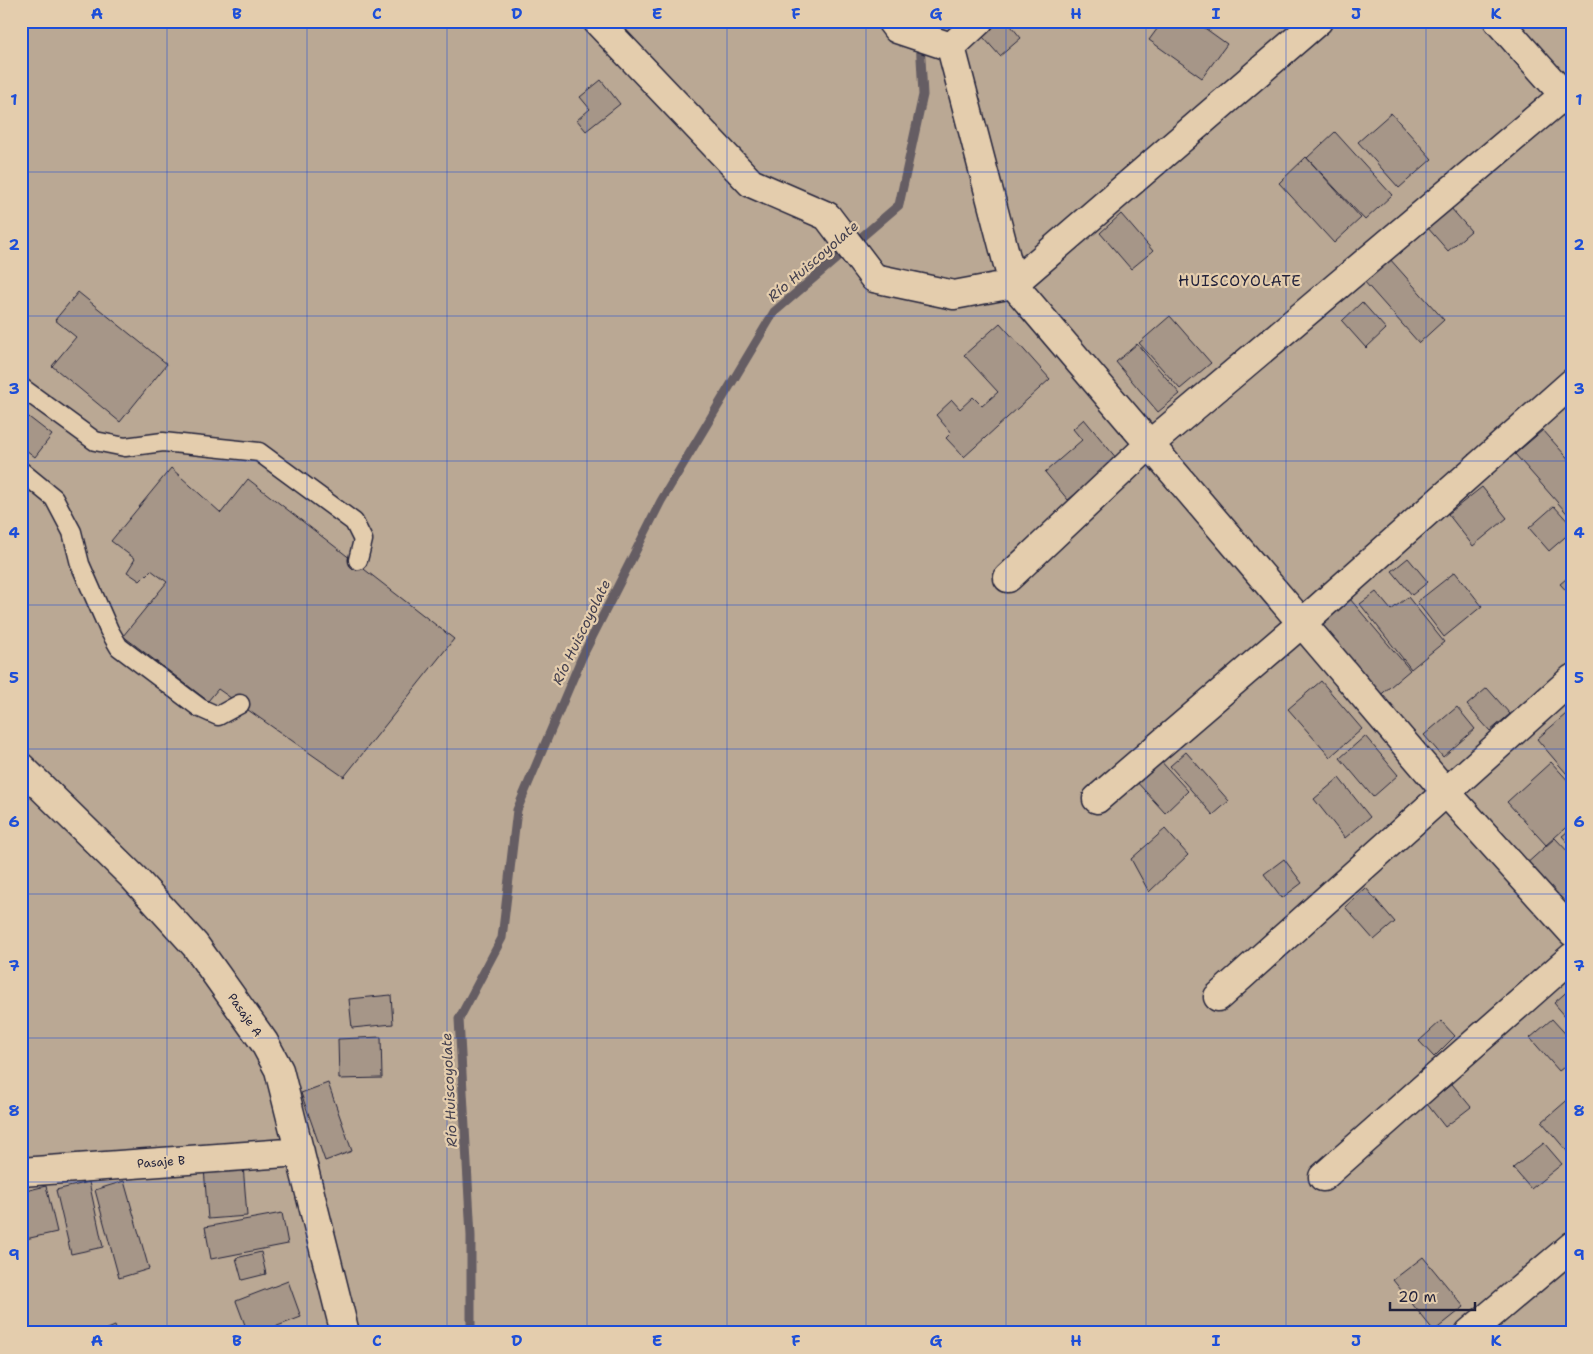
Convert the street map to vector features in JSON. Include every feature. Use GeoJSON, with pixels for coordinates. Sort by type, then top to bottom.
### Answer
{"type":"FeatureCollection","features":[{"type":"Feature","properties":{"kind":"street"},"geometry":{"type":"LineString","coordinates":[[597,21],[751,182],[827,216],[874,278],[954,295],[1013,284],[1318,21]]}},
{"type":"Feature","properties":{"kind":"street"},"geometry":{"type":"LineString","coordinates":[[944,44],[979,21]]}},
{"type":"Feature","properties":{"kind":"street"},"geometry":{"type":"LineString","coordinates":[[1008,578],[1150,444],[1568,100],[1498,21]]}},
{"type":"Feature","properties":{"kind":"street"},"geometry":{"type":"LineString","coordinates":[[894,25],[944,44]]}},
{"type":"Feature","properties":{"kind":"street"},"geometry":{"type":"LineString","coordinates":[[944,44],[1013,284],[1446,791],[1572,932]]}},
{"type":"Feature","properties":{"kind":"street"},"geometry":{"type":"LineString","coordinates":[[1097,800],[1572,383]]}},
{"type":"Feature","properties":{"kind":"street"},"geometry":{"type":"LineString","coordinates":[[1218,997],[1572,679]]}},
{"type":"Feature","properties":{"kind":"street","name":"Pasaje A"},"geometry":{"type":"LineString","coordinates":[[21,767],[134,878],[200,953],[264,1042],[279,1070],[345,1333]]}},
{"type":"Feature","properties":{"kind":"street"},"geometry":{"type":"LineString","coordinates":[[1323,1177],[1572,957]]}},
{"type":"Feature","properties":{"kind":"street","name":"Pasaje B"},"geometry":{"type":"LineString","coordinates":[[21,1172],[300,1152]]}},
{"type":"Feature","properties":{"kind":"street"},"geometry":{"type":"LineString","coordinates":[[1469,1333],[1572,1246]]}},
{"type":"Feature","properties":{"kind":"lane"},"geometry":{"type":"LineString","coordinates":[[21,388],[95,441],[125,447],[163,442],[259,452],[354,522],[363,540],[358,560]]}},
{"type":"Feature","properties":{"kind":"lane"},"geometry":{"type":"LineString","coordinates":[[21,471],[54,498],[72,532],[80,564],[109,630],[119,647],[200,708],[218,716],[240,704]]}},
{"type":"Feature","properties":{"kind":"shaded area"},"geometry":{"type":"Polygon","coordinates":[[[21,21],[1572,21],[1572,1333],[21,1333],[21,21]]]}},
{"type":"Feature","properties":{"kind":"building"},"geometry":{"type":"Polygon","coordinates":[[[1000,21],[1007,21],[1021,38],[1000,56],[983,37],[1000,21]]]}},
{"type":"Feature","properties":{"kind":"building"},"geometry":{"type":"Polygon","coordinates":[[[1163,21],[1195,21],[1227,44],[1202,78],[1149,40],[1163,21]]]}},
{"type":"Feature","properties":{"kind":"building"},"geometry":{"type":"Polygon","coordinates":[[[601,80],[620,104],[586,131],[577,120],[590,109],[580,97],[601,80]]]}},
{"type":"Feature","properties":{"kind":"building"},"geometry":{"type":"Polygon","coordinates":[[[1391,113],[1432,159],[1399,188],[1358,142],[1391,113]]]}},
{"type":"Feature","properties":{"kind":"building"},"geometry":{"type":"Polygon","coordinates":[[[1335,132],[1392,195],[1365,220],[1307,158],[1335,132]]]}},
{"type":"Feature","properties":{"kind":"building"},"geometry":{"type":"Polygon","coordinates":[[[1306,157],[1361,218],[1334,243],[1279,183],[1306,157]]]}},
{"type":"Feature","properties":{"kind":"building"},"geometry":{"type":"Polygon","coordinates":[[[1450,207],[1471,231],[1448,251],[1427,227],[1450,207]]]}},
{"type":"Feature","properties":{"kind":"building"},"geometry":{"type":"Polygon","coordinates":[[[1121,214],[1153,251],[1131,269],[1100,233],[1121,214]]]}},
{"type":"Feature","properties":{"kind":"building"},"geometry":{"type":"Polygon","coordinates":[[[1389,258],[1444,320],[1419,343],[1363,280],[1389,258]]]}},
{"type":"Feature","properties":{"kind":"building"},"geometry":{"type":"Polygon","coordinates":[[[78,292],[167,364],[120,422],[52,366],[76,337],[55,320],[78,292]]]}},
{"type":"Feature","properties":{"kind":"building"},"geometry":{"type":"Polygon","coordinates":[[[1362,302],[1386,329],[1366,348],[1342,321],[1362,302]]]}},
{"type":"Feature","properties":{"kind":"building"},"geometry":{"type":"Polygon","coordinates":[[[1170,316],[1211,363],[1180,389],[1139,343],[1170,316]]]}},
{"type":"Feature","properties":{"kind":"building"},"geometry":{"type":"Polygon","coordinates":[[[1000,323],[1050,379],[964,457],[946,438],[951,433],[936,415],[952,400],[960,409],[973,397],[982,406],[998,392],[964,355],[1000,323]]]}},
{"type":"Feature","properties":{"kind":"building"},"geometry":{"type":"Polygon","coordinates":[[[1137,344],[1180,394],[1158,412],[1116,362],[1137,344]]]}},
{"type":"Feature","properties":{"kind":"building"},"geometry":{"type":"Polygon","coordinates":[[[21,411],[52,435],[35,457],[21,446],[21,411]]]}},
{"type":"Feature","properties":{"kind":"building"},"geometry":{"type":"Polygon","coordinates":[[[1084,419],[1117,459],[1068,500],[1045,472],[1082,440],[1073,429],[1084,419]]]}},
{"type":"Feature","properties":{"kind":"building"},"geometry":{"type":"Polygon","coordinates":[[[1543,430],[1572,463],[1572,519],[1515,454],[1543,430]]]}},
{"type":"Feature","properties":{"kind":"building"},"geometry":{"type":"Polygon","coordinates":[[[171,468],[221,513],[248,479],[454,639],[344,777],[218,689],[208,701],[123,636],[167,582],[151,570],[140,581],[127,572],[135,559],[111,541],[171,468]]]}},
{"type":"Feature","properties":{"kind":"building"},"geometry":{"type":"Polygon","coordinates":[[[1482,487],[1507,518],[1473,546],[1448,514],[1482,487]]]}},
{"type":"Feature","properties":{"kind":"building"},"geometry":{"type":"Polygon","coordinates":[[[1554,506],[1572,526],[1572,531],[1549,551],[1529,528],[1554,506]]]}},
{"type":"Feature","properties":{"kind":"building"},"geometry":{"type":"Polygon","coordinates":[[[1408,558],[1428,582],[1412,595],[1392,571],[1408,558]]]}},
{"type":"Feature","properties":{"kind":"building"},"geometry":{"type":"Polygon","coordinates":[[[1455,572],[1482,606],[1444,637],[1417,602],[1455,572]]]}},
{"type":"Feature","properties":{"kind":"building"},"geometry":{"type":"Polygon","coordinates":[[[1572,574],[1572,597],[1560,584],[1572,574]]]}},
{"type":"Feature","properties":{"kind":"building"},"geometry":{"type":"Polygon","coordinates":[[[1376,592],[1391,610],[1408,597],[1444,642],[1411,669],[1360,604],[1376,592]]]}},
{"type":"Feature","properties":{"kind":"building"},"geometry":{"type":"Polygon","coordinates":[[[1350,599],[1410,670],[1377,698],[1317,627],[1350,599]]]}},
{"type":"Feature","properties":{"kind":"building"},"geometry":{"type":"Polygon","coordinates":[[[1321,681],[1362,729],[1330,757],[1288,709],[1321,681]]]}},
{"type":"Feature","properties":{"kind":"building"},"geometry":{"type":"Polygon","coordinates":[[[1487,688],[1510,714],[1490,731],[1467,705],[1487,688]]]}},
{"type":"Feature","properties":{"kind":"building"},"geometry":{"type":"Polygon","coordinates":[[[1457,707],[1475,729],[1443,757],[1424,735],[1457,707]]]}},
{"type":"Feature","properties":{"kind":"building"},"geometry":{"type":"Polygon","coordinates":[[[1566,714],[1572,721],[1572,780],[1537,739],[1566,714]]]}},
{"type":"Feature","properties":{"kind":"building"},"geometry":{"type":"Polygon","coordinates":[[[1365,736],[1398,775],[1373,797],[1340,758],[1365,736]]]}},
{"type":"Feature","properties":{"kind":"building"},"geometry":{"type":"Polygon","coordinates":[[[1186,752],[1229,801],[1213,815],[1170,766],[1186,752]]]}},
{"type":"Feature","properties":{"kind":"building"},"geometry":{"type":"Polygon","coordinates":[[[1158,758],[1188,791],[1165,813],[1135,780],[1158,758]]]}},
{"type":"Feature","properties":{"kind":"building"},"geometry":{"type":"Polygon","coordinates":[[[1551,762],[1572,785],[1572,822],[1546,845],[1507,802],[1551,762]]]}},
{"type":"Feature","properties":{"kind":"building"},"geometry":{"type":"Polygon","coordinates":[[[1339,778],[1370,817],[1345,838],[1314,799],[1339,778]]]}},
{"type":"Feature","properties":{"kind":"building"},"geometry":{"type":"Polygon","coordinates":[[[1572,828],[1572,847],[1562,836],[1572,828]]]}},
{"type":"Feature","properties":{"kind":"building"},"geometry":{"type":"Polygon","coordinates":[[[1165,829],[1188,855],[1149,892],[1131,859],[1165,829]]]}},
{"type":"Feature","properties":{"kind":"building"},"geometry":{"type":"Polygon","coordinates":[[[1555,838],[1572,856],[1572,902],[1564,910],[1524,866],[1555,838]]]}},
{"type":"Feature","properties":{"kind":"building"},"geometry":{"type":"Polygon","coordinates":[[[1284,859],[1302,883],[1282,898],[1264,874],[1284,859]]]}},
{"type":"Feature","properties":{"kind":"building"},"geometry":{"type":"Polygon","coordinates":[[[1366,888],[1395,922],[1374,940],[1345,907],[1366,888]]]}},
{"type":"Feature","properties":{"kind":"building"},"geometry":{"type":"Polygon","coordinates":[[[1572,987],[1572,1024],[1554,1003],[1572,987]]]}},
{"type":"Feature","properties":{"kind":"building"},"geometry":{"type":"Polygon","coordinates":[[[391,995],[393,1024],[352,1028],[349,999],[391,995]]]}},
{"type":"Feature","properties":{"kind":"building"},"geometry":{"type":"Polygon","coordinates":[[[1552,1019],[1572,1041],[1572,1061],[1559,1071],[1530,1038],[1552,1019]]]}},
{"type":"Feature","properties":{"kind":"building"},"geometry":{"type":"Polygon","coordinates":[[[1441,1021],[1455,1036],[1434,1057],[1419,1041],[1441,1021]]]}},
{"type":"Feature","properties":{"kind":"building"},"geometry":{"type":"Polygon","coordinates":[[[381,1037],[382,1078],[339,1079],[338,1039],[381,1037]]]}},
{"type":"Feature","properties":{"kind":"building"},"geometry":{"type":"Polygon","coordinates":[[[328,1083],[352,1151],[325,1161],[301,1093],[328,1083]]]}},
{"type":"Feature","properties":{"kind":"building"},"geometry":{"type":"Polygon","coordinates":[[[1452,1084],[1471,1107],[1445,1127],[1427,1104],[1452,1084]]]}},
{"type":"Feature","properties":{"kind":"building"},"geometry":{"type":"Polygon","coordinates":[[[1572,1096],[1572,1157],[1542,1122],[1572,1096]]]}},
{"type":"Feature","properties":{"kind":"building"},"geometry":{"type":"Polygon","coordinates":[[[1544,1143],[1562,1164],[1531,1189],[1513,1168],[1544,1143]]]}},
{"type":"Feature","properties":{"kind":"building"},"geometry":{"type":"Polygon","coordinates":[[[243,1165],[247,1216],[208,1219],[204,1168],[243,1165]]]}},
{"type":"Feature","properties":{"kind":"building"},"geometry":{"type":"Polygon","coordinates":[[[124,1181],[149,1269],[119,1278],[95,1190],[124,1181]]]}},
{"type":"Feature","properties":{"kind":"building"},"geometry":{"type":"Polygon","coordinates":[[[89,1182],[103,1247],[71,1254],[56,1190],[89,1182]]]}},
{"type":"Feature","properties":{"kind":"building"},"geometry":{"type":"Polygon","coordinates":[[[46,1186],[57,1232],[21,1240],[21,1192],[46,1186]]]}},
{"type":"Feature","properties":{"kind":"building"},"geometry":{"type":"Polygon","coordinates":[[[282,1213],[288,1244],[211,1259],[205,1227],[282,1213]]]}},
{"type":"Feature","properties":{"kind":"building"},"geometry":{"type":"Polygon","coordinates":[[[261,1252],[266,1274],[242,1280],[236,1258],[261,1252]]]}},
{"type":"Feature","properties":{"kind":"building"},"geometry":{"type":"Polygon","coordinates":[[[1423,1257],[1464,1307],[1434,1331],[1393,1280],[1423,1257]]]}},
{"type":"Feature","properties":{"kind":"building"},"geometry":{"type":"Polygon","coordinates":[[[288,1281],[301,1317],[259,1333],[248,1333],[236,1301],[288,1281]]]}},
{"type":"Feature","properties":{"kind":"building"},"geometry":{"type":"Polygon","coordinates":[[[115,1326],[118,1333],[98,1333],[115,1326]]]}},
{"type":"Feature","properties":{"kind":"waterway","name":"Río Huiscoyolate"},"geometry":{"type":"LineString","coordinates":[[471,1333],[471,1236],[459,1019],[502,938],[517,810],[582,657],[661,501],[774,312],[899,205],[923,95],[919,21]]}},
{"type":"Feature","properties":{"kind":"district","name":"HUISCOYOLATE"},"geometry":{"type":"Point","coordinates":[1240,281]}}]}
